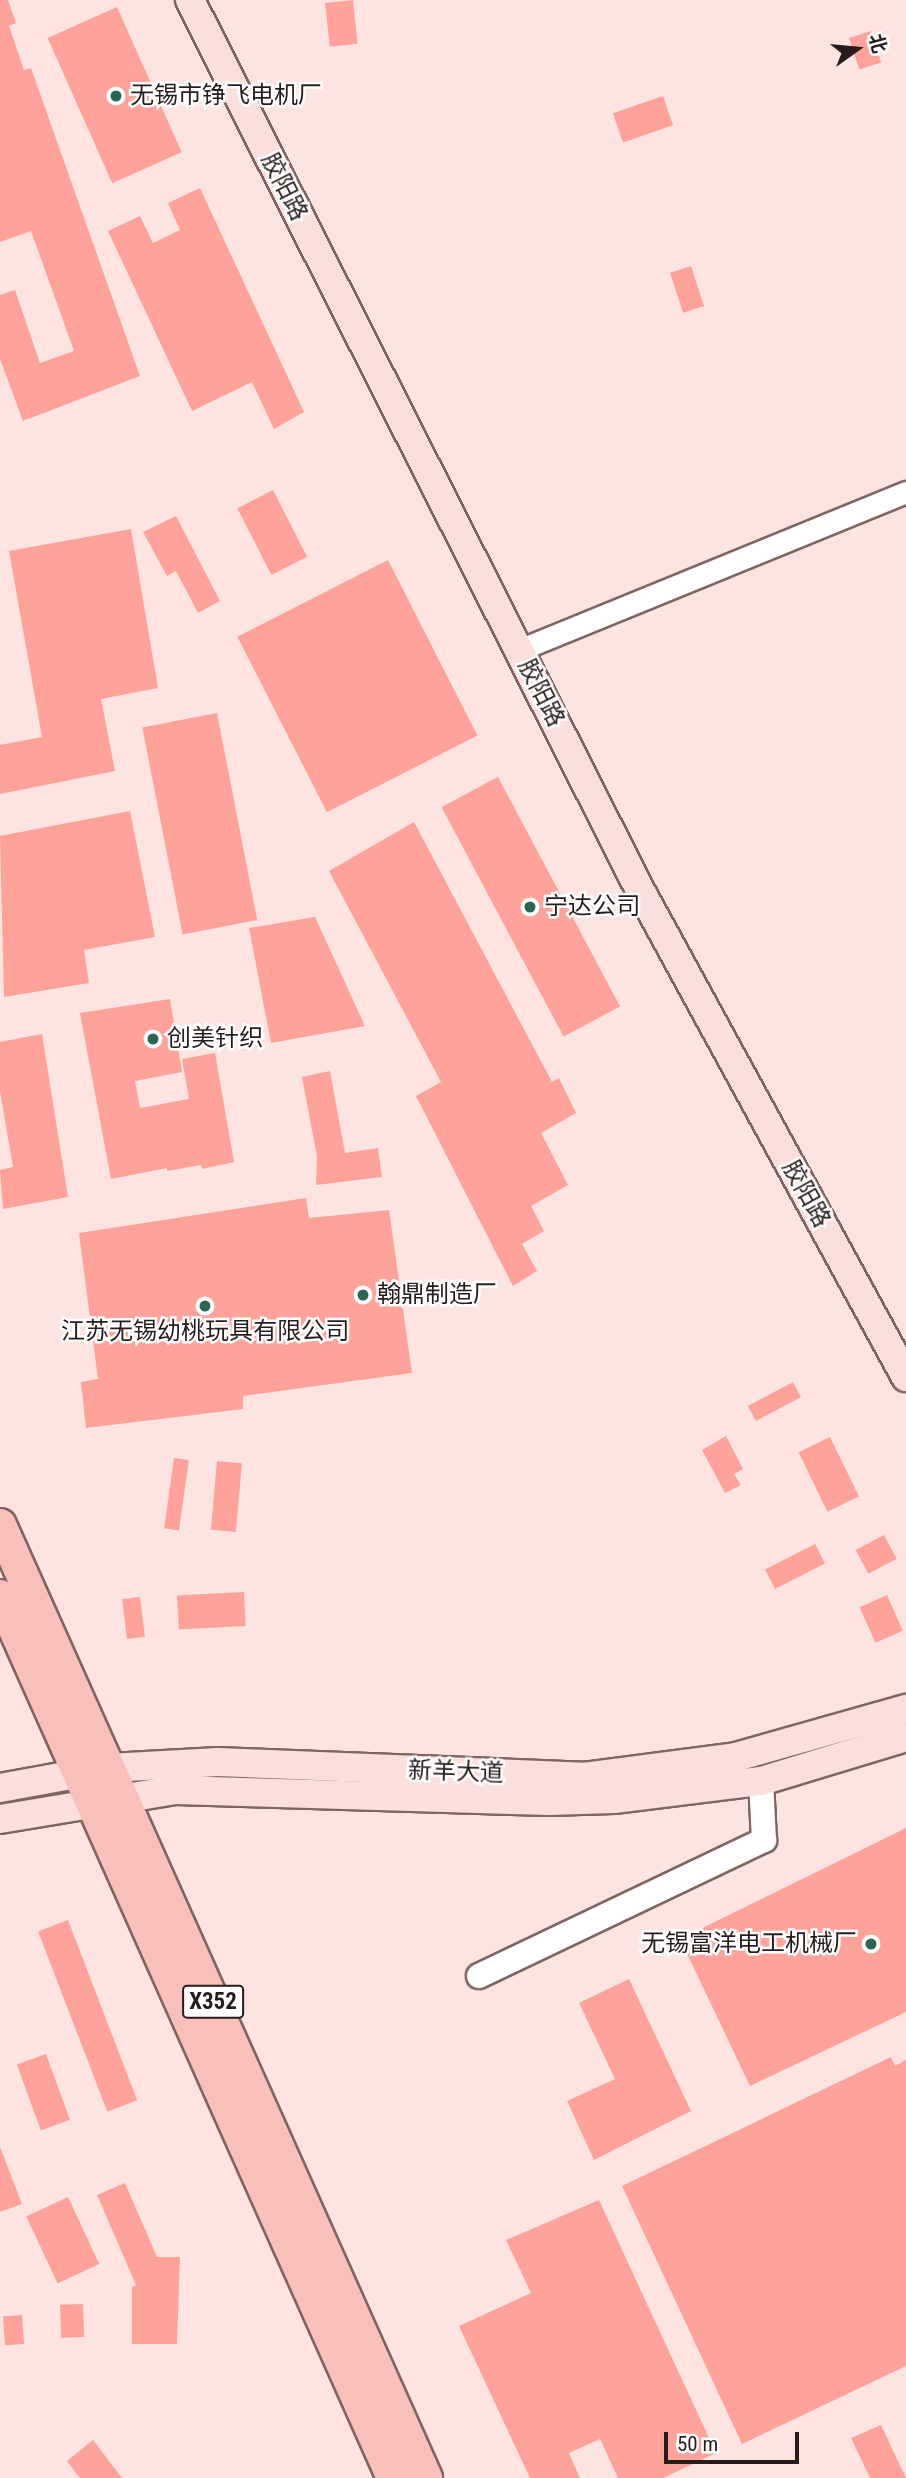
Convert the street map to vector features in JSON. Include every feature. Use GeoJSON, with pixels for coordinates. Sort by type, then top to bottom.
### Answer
{"type":"FeatureCollection","features":[{"type":"Feature","properties":{"kind":"main road","name":"胶阳路"},"geometry":{"type":"LineString","coordinates":[[190,0],[640,890],[906,1377]]}},
{"type":"Feature","properties":{"kind":"main road","name":"X352"},"geometry":{"type":"LineString","coordinates":[[0,1525],[94,1770],[393,2478]]}},
{"type":"Feature","properties":{"kind":"main road","name":"X352"},"geometry":{"type":"LineString","coordinates":[[0,1596],[94,1770]]}},
{"type":"Feature","properties":{"kind":"main road","name":"新羊大道"},"geometry":{"type":"LineString","coordinates":[[0,1788],[94,1770],[266,1762],[584,1777],[736,1757],[906,1709]]}},
{"type":"Feature","properties":{"kind":"main road","name":"新羊大道"},"geometry":{"type":"LineString","coordinates":[[0,1819],[176,1790],[243,1789],[549,1801],[674,1793],[761,1781],[906,1737]]}},
{"type":"Feature","properties":{"kind":"main road","name":"X352"},"geometry":{"type":"LineString","coordinates":[[107,1800],[426,2478]]}},
{"type":"Feature","properties":{"kind":"street"},"geometry":{"type":"LineString","coordinates":[[519,650],[906,492]]}},
{"type":"Feature","properties":{"kind":"street"},"geometry":{"type":"LineString","coordinates":[[479,1976],[764,1840],[761,1781]]}},
{"type":"Feature","properties":{"kind":"building"},"geometry":{"type":"Polygon","coordinates":[[[0,0],[8,0],[16,23],[9,26],[24,70],[31,68],[140,376],[23,421],[0,359],[0,295],[15,290],[40,363],[74,351],[31,231],[0,242],[0,0]]]}},
{"type":"Feature","properties":{"kind":"building"},"geometry":{"type":"Polygon","coordinates":[[[353,0],[358,44],[330,47],[325,3],[353,0]]]}},
{"type":"Feature","properties":{"kind":"building","name":"无锡市铮飞电机厂"},"geometry":{"type":"Polygon","coordinates":[[[117,7],[182,152],[112,183],[48,38],[117,7]]]}},
{"type":"Feature","properties":{"kind":"building"},"geometry":{"type":"Polygon","coordinates":[[[871,31],[881,62],[859,69],[849,38],[871,31]]]}},
{"type":"Feature","properties":{"kind":"building"},"geometry":{"type":"Polygon","coordinates":[[[663,96],[673,125],[623,143],[613,113],[663,96]]]}},
{"type":"Feature","properties":{"kind":"building"},"geometry":{"type":"Polygon","coordinates":[[[200,188],[304,412],[274,429],[252,382],[192,411],[108,231],[140,216],[153,243],[180,230],[168,203],[200,188]]]}},
{"type":"Feature","properties":{"kind":"building"},"geometry":{"type":"Polygon","coordinates":[[[691,266],[704,306],[683,313],[670,273],[691,266]]]}},
{"type":"Feature","properties":{"kind":"building"},"geometry":{"type":"Polygon","coordinates":[[[273,490],[307,557],[271,575],[237,508],[273,490]]]}},
{"type":"Feature","properties":{"kind":"building"},"geometry":{"type":"Polygon","coordinates":[[[176,516],[220,601],[198,613],[176,571],[167,576],[143,532],[176,516]]]}},
{"type":"Feature","properties":{"kind":"building"},"geometry":{"type":"Polygon","coordinates":[[[131,529],[158,688],[101,699],[115,771],[0,794],[0,745],[42,737],[9,551],[131,529]]]}},
{"type":"Feature","properties":{"kind":"building"},"geometry":{"type":"Polygon","coordinates":[[[388,560],[477,736],[327,812],[237,637],[388,560]]]}},
{"type":"Feature","properties":{"kind":"building"},"geometry":{"type":"Polygon","coordinates":[[[217,713],[257,920],[183,935],[142,728],[217,713]]]}},
{"type":"Feature","properties":{"kind":"building","name":"宁达公司"},"geometry":{"type":"Polygon","coordinates":[[[498,777],[620,1007],[564,1037],[441,807],[498,777]]]}},
{"type":"Feature","properties":{"kind":"building"},"geometry":{"type":"Polygon","coordinates":[[[130,811],[155,937],[84,950],[89,983],[4,997],[0,836],[130,811]]]}},
{"type":"Feature","properties":{"kind":"building"},"geometry":{"type":"Polygon","coordinates":[[[414,822],[552,1082],[559,1078],[576,1113],[541,1133],[568,1185],[531,1206],[544,1231],[522,1244],[537,1271],[513,1286],[416,1096],[441,1082],[329,871],[414,822]]]}},
{"type":"Feature","properties":{"kind":"building"},"geometry":{"type":"Polygon","coordinates":[[[315,917],[365,1026],[271,1043],[249,928],[315,917]]]}},
{"type":"Feature","properties":{"kind":"building"},"geometry":{"type":"Polygon","coordinates":[[[170,999],[182,1072],[135,1081],[140,1108],[189,1099],[182,1059],[215,1053],[234,1162],[202,1169],[201,1165],[167,1171],[167,1168],[111,1179],[80,1013],[170,999]]]}},
{"type":"Feature","properties":{"kind":"building"},"geometry":{"type":"Polygon","coordinates":[[[42,1034],[68,1197],[3,1209],[0,1170],[13,1167],[0,1091],[0,1042],[42,1034]]]}},
{"type":"Feature","properties":{"kind":"building"},"geometry":{"type":"Polygon","coordinates":[[[330,1071],[345,1153],[378,1148],[382,1177],[316,1185],[317,1156],[302,1077],[330,1071]]]}},
{"type":"Feature","properties":{"kind":"building","name":"江苏无锡幼桃玩具有限公司"},"geometry":{"type":"Polygon","coordinates":[[[306,1198],[309,1218],[389,1210],[412,1373],[243,1396],[243,1409],[86,1428],[81,1382],[98,1379],[79,1233],[306,1198]]]}},
{"type":"Feature","properties":{"kind":"building"},"geometry":{"type":"Polygon","coordinates":[[[793,1382],[801,1397],[756,1421],[748,1406],[793,1382]]]}},
{"type":"Feature","properties":{"kind":"building"},"geometry":{"type":"Polygon","coordinates":[[[726,1436],[743,1469],[734,1474],[741,1485],[725,1493],[702,1450],[726,1436]]]}},
{"type":"Feature","properties":{"kind":"building"},"geometry":{"type":"Polygon","coordinates":[[[830,1437],[859,1496],[827,1512],[799,1452],[830,1437]]]}},
{"type":"Feature","properties":{"kind":"building"},"geometry":{"type":"Polygon","coordinates":[[[174,1458],[189,1460],[179,1530],[164,1528],[174,1458]]]}},
{"type":"Feature","properties":{"kind":"building"},"geometry":{"type":"Polygon","coordinates":[[[217,1461],[242,1463],[236,1532],[211,1530],[217,1461]]]}},
{"type":"Feature","properties":{"kind":"building"},"geometry":{"type":"Polygon","coordinates":[[[884,1535],[897,1559],[868,1574],[856,1550],[884,1535]]]}},
{"type":"Feature","properties":{"kind":"building"},"geometry":{"type":"Polygon","coordinates":[[[815,1544],[825,1564],[775,1589],[765,1569],[815,1544]]]}},
{"type":"Feature","properties":{"kind":"building"},"geometry":{"type":"Polygon","coordinates":[[[244,1592],[246,1626],[179,1629],[177,1596],[244,1592]]]}},
{"type":"Feature","properties":{"kind":"building"},"geometry":{"type":"Polygon","coordinates":[[[887,1595],[903,1631],[875,1643],[860,1607],[887,1595]]]}},
{"type":"Feature","properties":{"kind":"building"},"geometry":{"type":"Polygon","coordinates":[[[140,1597],[145,1637],[127,1639],[122,1599],[140,1597]]]}},
{"type":"Feature","properties":{"kind":"building"},"geometry":{"type":"Polygon","coordinates":[[[906,1828],[906,2012],[750,2086],[680,1939],[906,1828]]]}},
{"type":"Feature","properties":{"kind":"building"},"geometry":{"type":"Polygon","coordinates":[[[68,1920],[137,2100],[107,2112],[38,1931],[68,1920]]]}},
{"type":"Feature","properties":{"kind":"building"},"geometry":{"type":"Polygon","coordinates":[[[629,1979],[691,2111],[594,2160],[567,2101],[615,2079],[579,2003],[629,1979]]]}},
{"type":"Feature","properties":{"kind":"building"},"geometry":{"type":"Polygon","coordinates":[[[46,2054],[70,2120],[41,2130],[17,2065],[46,2054]]]}},
{"type":"Feature","properties":{"kind":"building"},"geometry":{"type":"Polygon","coordinates":[[[891,2057],[895,2066],[906,2060],[906,2366],[742,2444],[622,2186],[891,2057]]]}},
{"type":"Feature","properties":{"kind":"building"},"geometry":{"type":"Polygon","coordinates":[[[0,2147],[22,2204],[0,2212],[0,2147]]]}},
{"type":"Feature","properties":{"kind":"building"},"geometry":{"type":"Polygon","coordinates":[[[125,2183],[157,2257],[180,2257],[177,2344],[132,2344],[132,2287],[136,2285],[97,2195],[125,2183]]]}},
{"type":"Feature","properties":{"kind":"building"},"geometry":{"type":"Polygon","coordinates":[[[68,2197],[99,2264],[58,2284],[26,2216],[68,2197]]]}},
{"type":"Feature","properties":{"kind":"building"},"geometry":{"type":"Polygon","coordinates":[[[599,2200],[716,2453],[663,2478],[618,2478],[600,2439],[569,2453],[580,2478],[530,2478],[459,2326],[531,2293],[506,2240],[599,2200]]]}},
{"type":"Feature","properties":{"kind":"building"},"geometry":{"type":"Polygon","coordinates":[[[83,2304],[84,2337],[61,2338],[60,2305],[83,2304]]]}},
{"type":"Feature","properties":{"kind":"building"},"geometry":{"type":"Polygon","coordinates":[[[22,2315],[24,2344],[5,2345],[3,2316],[22,2315]]]}},
{"type":"Feature","properties":{"kind":"building"},"geometry":{"type":"Polygon","coordinates":[[[881,2425],[906,2478],[870,2478],[851,2438],[881,2425]]]}},
{"type":"Feature","properties":{"kind":"building"},"geometry":{"type":"Polygon","coordinates":[[[93,2440],[122,2478],[80,2478],[67,2461],[93,2440]]]}},
{"type":"Feature","properties":{"kind":"place","name":"无锡市铮飞电机厂"},"geometry":{"type":"Point","coordinates":[116,96]}},
{"type":"Feature","properties":{"kind":"place","name":"宁达公司"},"geometry":{"type":"Point","coordinates":[530,907]}},
{"type":"Feature","properties":{"kind":"place","name":"创美针织"},"geometry":{"type":"Point","coordinates":[153,1039]}},
{"type":"Feature","properties":{"kind":"place","name":"翰鼎制造厂"},"geometry":{"type":"Point","coordinates":[363,1295]}},
{"type":"Feature","properties":{"kind":"place","name":"江苏无锡幼桃玩具有限公司"},"geometry":{"type":"Point","coordinates":[205,1306]}},
{"type":"Feature","properties":{"kind":"place","name":"无锡富洋电工机械厂"},"geometry":{"type":"Point","coordinates":[871,1944]}}]}
